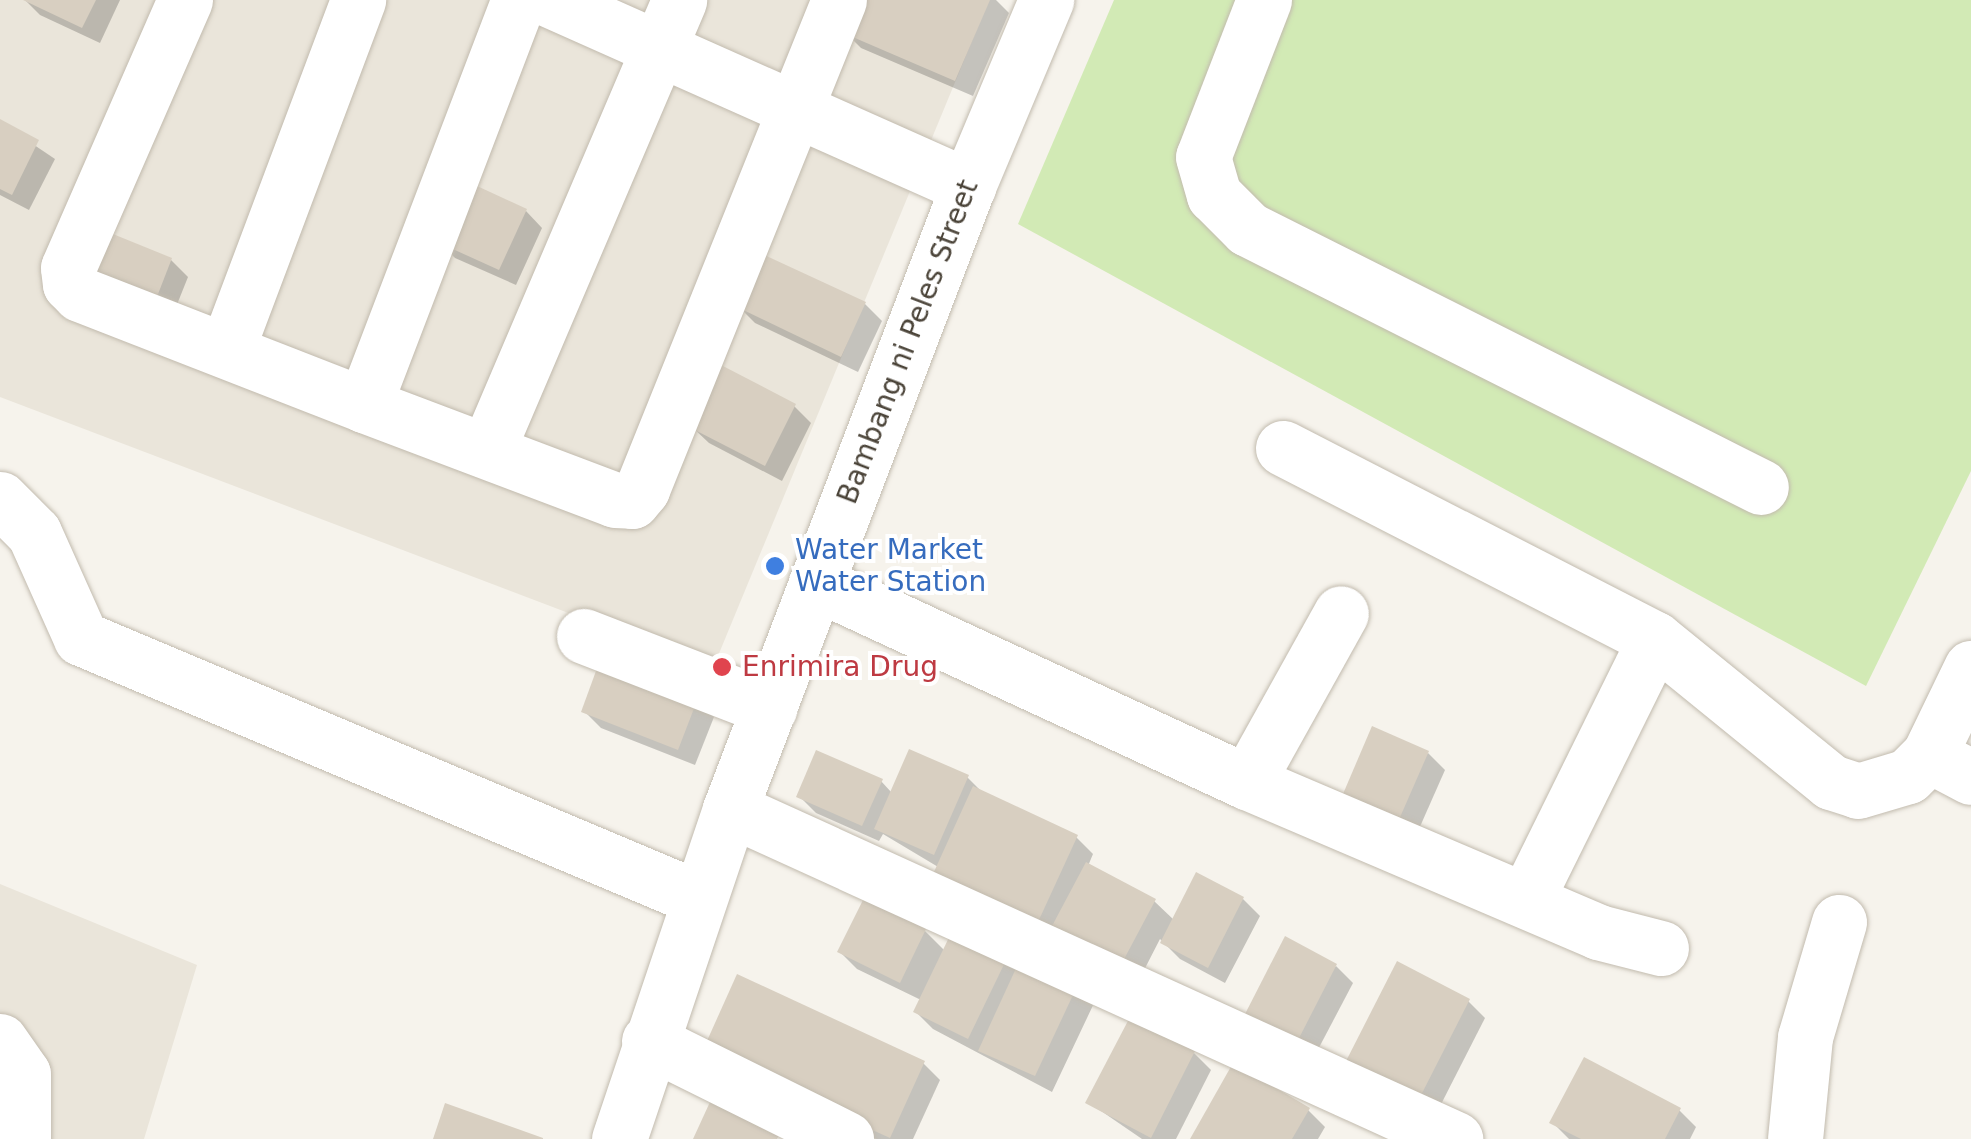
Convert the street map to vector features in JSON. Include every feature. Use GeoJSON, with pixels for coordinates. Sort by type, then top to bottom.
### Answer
{"type":"FeatureCollection","features":[{"type":"Feature","properties":{"kind":"street"},"geometry":{"type":"LineString","coordinates":[[185,0],[68,268],[70,284],[80,294],[364,405],[616,500],[632,501],[642,489],[839,0]]}},
{"type":"Feature","properties":{"kind":"street"},"geometry":{"type":"LineString","coordinates":[[226,349],[358,0]]}},
{"type":"Feature","properties":{"kind":"street"},"geometry":{"type":"LineString","coordinates":[[364,405],[519,0]]}},
{"type":"Feature","properties":{"kind":"street"},"geometry":{"type":"LineString","coordinates":[[550,0],[669,24],[794,108],[968,186]]}},
{"type":"Feature","properties":{"kind":"street","name":"Bambang ni Peles Street"},"geometry":{"type":"LineString","coordinates":[[618,1139],[730,809],[968,186],[1046,0]]}},
{"type":"Feature","properties":{"kind":"street"},"geometry":{"type":"LineString","coordinates":[[1264,0],[1202,157],[1214,196],[1237,218],[1761,487]]}},
{"type":"Feature","properties":{"kind":"street"},"geometry":{"type":"LineString","coordinates":[[488,451],[669,24]]}},
{"type":"Feature","properties":{"kind":"street"},"geometry":{"type":"LineString","coordinates":[[1282,448],[1655,640],[1831,782],[1858,791],[1950,766],[1971,668]]}},
{"type":"Feature","properties":{"kind":"street"},"geometry":{"type":"LineString","coordinates":[[0,499],[34,533],[81,638],[698,898]]}},
{"type":"Feature","properties":{"kind":"street"},"geometry":{"type":"LineString","coordinates":[[816,583],[1247,782],[1598,932],[1662,948]]}},
{"type":"Feature","properties":{"kind":"street"},"geometry":{"type":"LineString","coordinates":[[1247,782],[1341,613]]}},
{"type":"Feature","properties":{"kind":"street"},"geometry":{"type":"LineString","coordinates":[[584,636],[770,708]]}},
{"type":"Feature","properties":{"kind":"street"},"geometry":{"type":"LineString","coordinates":[[1526,900],[1655,640]]}},
{"type":"Feature","properties":{"kind":"street"},"geometry":{"type":"LineString","coordinates":[[730,809],[1455,1139]]}},
{"type":"Feature","properties":{"kind":"street"},"geometry":{"type":"LineString","coordinates":[[1795,1139],[1805,1037],[1839,922]]}},
{"type":"Feature","properties":{"kind":"street"},"geometry":{"type":"LineString","coordinates":[[649,1040],[846,1139]]}},
{"type":"Feature","properties":{"kind":"street"},"geometry":{"type":"LineString","coordinates":[[0,1041],[23,1074],[23,1139]]}},
{"type":"Feature","properties":{"kind":"shaded area"},"geometry":{"type":"Polygon","coordinates":[[[0,0],[989,0],[713,668],[0,397],[0,0]]]}},
{"type":"Feature","properties":{"kind":"shaded area"},"geometry":{"type":"Polygon","coordinates":[[[0,884],[197,965],[144,1139],[0,1139],[0,884]]]}},
{"type":"Feature","properties":{"kind":"green space"},"geometry":{"type":"Polygon","coordinates":[[[1114,0],[1971,0],[1971,471],[1866,686],[1018,224],[1114,0]]]}},
{"type":"Feature","properties":{"kind":"building"},"geometry":{"type":"Polygon","coordinates":[[[23,0],[96,0],[82,28],[23,0]]]}},
{"type":"Feature","properties":{"kind":"building"},"geometry":{"type":"Polygon","coordinates":[[[855,0],[990,0],[955,81],[841,32],[855,0]]]}},
{"type":"Feature","properties":{"kind":"building"},"geometry":{"type":"Polygon","coordinates":[[[0,119],[39,140],[12,195],[0,189],[0,119]]]}},
{"type":"Feature","properties":{"kind":"building"},"geometry":{"type":"Polygon","coordinates":[[[462,179],[527,209],[499,270],[435,241],[462,179]]]}},
{"type":"Feature","properties":{"kind":"building"},"geometry":{"type":"Polygon","coordinates":[[[108,232],[172,258],[153,307],[88,280],[108,232]]]}},
{"type":"Feature","properties":{"kind":"building"},"geometry":{"type":"Polygon","coordinates":[[[760,253],[866,302],[841,357],[735,306],[760,253]]]}},
{"type":"Feature","properties":{"kind":"building"},"geometry":{"type":"Polygon","coordinates":[[[721,365],[796,404],[765,466],[689,427],[721,365]]]}},
{"type":"Feature","properties":{"kind":"building"},"geometry":{"type":"Polygon","coordinates":[[[600,660],[698,698],[678,750],[581,712],[600,660]]]}},
{"type":"Feature","properties":{"kind":"building"},"geometry":{"type":"Polygon","coordinates":[[[1372,726],[1429,751],[1394,831],[1337,808],[1372,726]]]}},
{"type":"Feature","properties":{"kind":"building"},"geometry":{"type":"Polygon","coordinates":[[[909,749],[969,775],[934,855],[874,829],[909,749]]]}},
{"type":"Feature","properties":{"kind":"building"},"geometry":{"type":"Polygon","coordinates":[[[816,750],[883,779],[862,826],[796,797],[816,750]]]}},
{"type":"Feature","properties":{"kind":"building"},"geometry":{"type":"Polygon","coordinates":[[[973,786],[1078,835],[1038,922],[933,874],[973,786]]]}},
{"type":"Feature","properties":{"kind":"building"},"geometry":{"type":"Polygon","coordinates":[[[1086,862],[1156,899],[1122,963],[1052,926],[1086,862]]]}},
{"type":"Feature","properties":{"kind":"building"},"geometry":{"type":"Polygon","coordinates":[[[1196,872],[1244,897],[1208,968],[1160,943],[1196,872]]]}},
{"type":"Feature","properties":{"kind":"building"},"geometry":{"type":"Polygon","coordinates":[[[864,898],[926,929],[900,983],[837,952],[864,898]]]}},
{"type":"Feature","properties":{"kind":"building"},"geometry":{"type":"Polygon","coordinates":[[[955,925],[1010,952],[968,1039],[913,1012],[955,925]]]}},
{"type":"Feature","properties":{"kind":"building"},"geometry":{"type":"Polygon","coordinates":[[[1285,936],[1337,964],[1296,1044],[1244,1016],[1285,936]]]}},
{"type":"Feature","properties":{"kind":"building"},"geometry":{"type":"Polygon","coordinates":[[[1023,953],[1080,980],[1035,1076],[978,1051],[1023,953]]]}},
{"type":"Feature","properties":{"kind":"building"},"geometry":{"type":"Polygon","coordinates":[[[1397,961],[1470,999],[1417,1103],[1344,1065],[1397,961]]]}},
{"type":"Feature","properties":{"kind":"building"},"geometry":{"type":"Polygon","coordinates":[[[737,974],[925,1061],[890,1138],[702,1052],[737,974]]]}},
{"type":"Feature","properties":{"kind":"building"},"geometry":{"type":"Polygon","coordinates":[[[1130,1017],[1195,1051],[1151,1138],[1085,1103],[1130,1017]]]}},
{"type":"Feature","properties":{"kind":"building"},"geometry":{"type":"Polygon","coordinates":[[[1584,1057],[1681,1108],[1665,1139],[1581,1139],[1549,1123],[1584,1057]]]}},
{"type":"Feature","properties":{"kind":"building"},"geometry":{"type":"Polygon","coordinates":[[[1233,1063],[1310,1108],[1292,1139],[1190,1139],[1233,1063]]]}},
{"type":"Feature","properties":{"kind":"building"},"geometry":{"type":"Polygon","coordinates":[[[710,1102],[781,1131],[777,1139],[693,1139],[710,1102]]]}},
{"type":"Feature","properties":{"kind":"building"},"geometry":{"type":"Polygon","coordinates":[[[445,1103],[543,1138],[543,1139],[433,1139],[445,1103]]]}},
{"type":"Feature","properties":{"kind":"place","name":"Water Market Water Station"},"geometry":{"type":"Point","coordinates":[775,566]}},
{"type":"Feature","properties":{"kind":"place","name":"Enrimira Drug"},"geometry":{"type":"Point","coordinates":[722,667]}}]}
